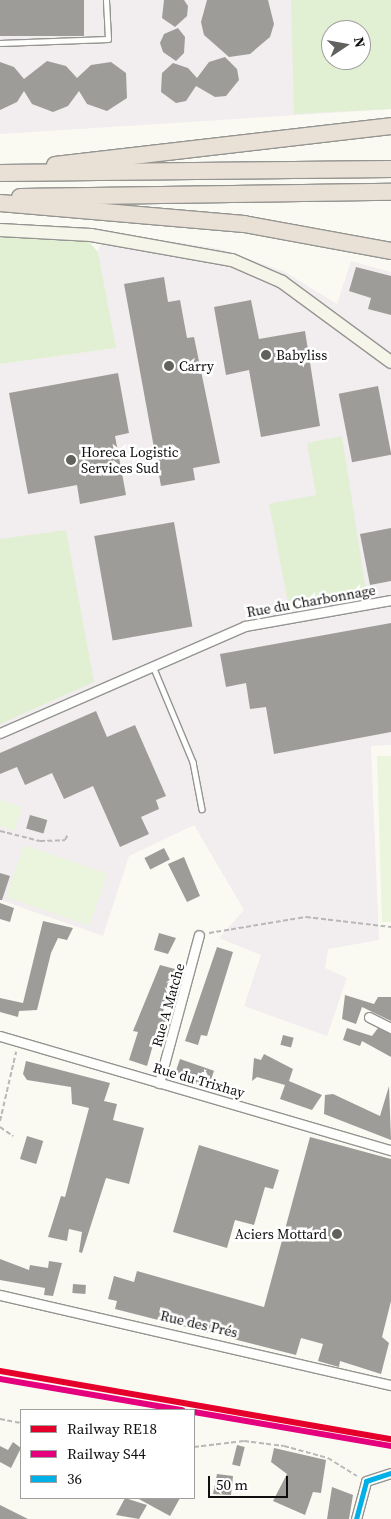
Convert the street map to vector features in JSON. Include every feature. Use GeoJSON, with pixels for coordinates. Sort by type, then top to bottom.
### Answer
{"type":"FeatureCollection","features":[{"type":"Feature","properties":{"kind":"highway"},"geometry":{"type":"LineString","coordinates":[[19,173],[81,160],[391,126]]}},
{"type":"Feature","properties":{"kind":"highway"},"geometry":{"type":"LineString","coordinates":[[0,173],[391,169]]}},
{"type":"Feature","properties":{"kind":"highway"},"geometry":{"type":"LineString","coordinates":[[0,197],[391,192]]}},
{"type":"Feature","properties":{"kind":"highway"},"geometry":{"type":"LineString","coordinates":[[0,203],[244,224],[391,251]]}},
{"type":"Feature","properties":{"kind":"main road"},"geometry":{"type":"LineString","coordinates":[[0,230],[91,235],[232,260],[282,282],[391,362]]}},
{"type":"Feature","properties":{"kind":"street","name":"Rue du Charbonnage"},"geometry":{"type":"LineString","coordinates":[[0,733],[152,664],[245,626],[391,600]]}},
{"type":"Feature","properties":{"kind":"street","name":"Rue A Matche"},"geometry":{"type":"LineString","coordinates":[[159,1083],[200,935]]}},
{"type":"Feature","properties":{"kind":"street"},"geometry":{"type":"LineString","coordinates":[[369,1017],[391,1028]]}},
{"type":"Feature","properties":{"kind":"street","name":"Rue du Trixhay"},"geometry":{"type":"LineString","coordinates":[[0,1036],[391,1150]]}},
{"type":"Feature","properties":{"kind":"street","name":"Rue des Prés"},"geometry":{"type":"LineString","coordinates":[[0,1295],[391,1385]]}},
{"type":"Feature","properties":{"kind":"street"},"geometry":{"type":"LineString","coordinates":[[356,1519],[361,1491],[366,1481],[391,1473]]}},
{"type":"Feature","properties":{"kind":"lane"},"geometry":{"type":"LineString","coordinates":[[0,43],[108,39],[106,0]]}},
{"type":"Feature","properties":{"kind":"lane"},"geometry":{"type":"LineString","coordinates":[[152,664],[193,762],[202,809]]}},
{"type":"Feature","properties":{"kind":"path"},"geometry":{"type":"LineString","coordinates":[[0,831],[40,842],[64,840],[68,834]]}},
{"type":"Feature","properties":{"kind":"path"},"geometry":{"type":"LineString","coordinates":[[200,935],[306,917],[391,927]]}},
{"type":"Feature","properties":{"kind":"path"},"geometry":{"type":"LineString","coordinates":[[0,1121],[19,1042]]}},
{"type":"Feature","properties":{"kind":"path"},"geometry":{"type":"LineString","coordinates":[[0,1126],[13,1136]]}},
{"type":"Feature","properties":{"kind":"path"},"geometry":{"type":"LineString","coordinates":[[0,1419],[20,1423]]}},
{"type":"Feature","properties":{"kind":"path"},"geometry":{"type":"LineString","coordinates":[[195,1447],[244,1441],[284,1446],[328,1458],[366,1481]]}},
{"type":"Feature","properties":{"kind":"shaded area"},"geometry":{"type":"Polygon","coordinates":[[[0,0],[391,0],[391,109],[0,134],[0,0]]]}},
{"type":"Feature","properties":{"kind":"shaded area"},"geometry":{"type":"Polygon","coordinates":[[[104,231],[221,249],[285,272],[337,304],[351,261],[391,272],[391,745],[371,746],[379,940],[328,949],[325,968],[347,978],[327,1036],[244,1006],[261,955],[219,938],[244,910],[194,825],[129,856],[103,936],[0,900],[0,364],[115,348],[98,252],[104,231]]]}},
{"type":"Feature","properties":{"kind":"green space"},"geometry":{"type":"Polygon","coordinates":[[[291,0],[391,0],[391,109],[294,114],[291,0]]]}},
{"type":"Feature","properties":{"kind":"green space"},"geometry":{"type":"Polygon","coordinates":[[[0,237],[89,242],[98,252],[116,348],[0,364],[0,237]]]}},
{"type":"Feature","properties":{"kind":"green space"},"geometry":{"type":"Polygon","coordinates":[[[342,436],[366,591],[289,608],[269,504],[316,495],[307,443],[342,436]]]}},
{"type":"Feature","properties":{"kind":"green space"},"geometry":{"type":"Polygon","coordinates":[[[66,530],[94,682],[0,724],[0,539],[66,530]]]}},
{"type":"Feature","properties":{"kind":"green space"},"geometry":{"type":"Polygon","coordinates":[[[377,756],[391,756],[391,922],[382,922],[377,756]]]}},
{"type":"Feature","properties":{"kind":"green space"},"geometry":{"type":"Polygon","coordinates":[[[0,800],[22,807],[14,831],[0,826],[0,800]]]}},
{"type":"Feature","properties":{"kind":"green space"},"geometry":{"type":"Polygon","coordinates":[[[24,845],[107,874],[89,926],[6,897],[24,845]]]}},
{"type":"Feature","properties":{"kind":"building"},"geometry":{"type":"Polygon","coordinates":[[[0,0],[84,0],[84,36],[0,36],[0,0]]]}},
{"type":"Feature","properties":{"kind":"building"},"geometry":{"type":"Polygon","coordinates":[[[164,0],[184,0],[188,6],[187,16],[175,27],[162,18],[164,0]]]}},
{"type":"Feature","properties":{"kind":"building"},"geometry":{"type":"Polygon","coordinates":[[[207,0],[268,0],[274,24],[270,37],[250,54],[229,57],[204,35],[201,22],[207,0]]]}},
{"type":"Feature","properties":{"kind":"building"},"geometry":{"type":"Polygon","coordinates":[[[178,28],[185,37],[184,53],[176,61],[163,52],[160,43],[164,34],[178,28]]]}},
{"type":"Feature","properties":{"kind":"building"},"geometry":{"type":"Polygon","coordinates":[[[225,57],[237,69],[239,80],[226,96],[215,97],[196,86],[186,101],[176,103],[161,92],[162,73],[173,63],[188,68],[197,78],[209,62],[225,57]]]}},
{"type":"Feature","properties":{"kind":"building"},"geometry":{"type":"Polygon","coordinates":[[[47,61],[66,66],[77,78],[91,65],[111,62],[126,73],[127,98],[107,111],[87,104],[79,91],[68,106],[53,112],[32,104],[24,91],[17,102],[0,110],[0,62],[14,67],[24,79],[47,61]]]}},
{"type":"Feature","properties":{"kind":"building"},"geometry":{"type":"Polygon","coordinates":[[[356,267],[391,276],[391,315],[368,309],[371,298],[349,291],[356,267]]]}},
{"type":"Feature","properties":{"kind":"building","name":"Carry"},"geometry":{"type":"Polygon","coordinates":[[[164,277],[168,302],[180,300],[187,338],[194,337],[220,463],[193,468],[195,480],[161,486],[124,284],[164,277]]]}},
{"type":"Feature","properties":{"kind":"building","name":"Babyliss"},"geometry":{"type":"Polygon","coordinates":[[[251,300],[259,339],[305,331],[320,426],[261,437],[249,370],[226,375],[214,307],[251,300]]]}},
{"type":"Feature","properties":{"kind":"building","name":"Horeca Logistic Services Sud"},"geometry":{"type":"Polygon","coordinates":[[[118,373],[129,433],[115,436],[126,495],[80,504],[77,485],[28,494],[9,393],[118,373]]]}},
{"type":"Feature","properties":{"kind":"building"},"geometry":{"type":"Polygon","coordinates":[[[378,386],[391,455],[352,462],[339,394],[378,386]]]}},
{"type":"Feature","properties":{"kind":"building"},"geometry":{"type":"Polygon","coordinates":[[[174,522],[192,626],[113,640],[94,536],[174,522]]]}},
{"type":"Feature","properties":{"kind":"building"},"geometry":{"type":"Polygon","coordinates":[[[391,528],[391,581],[370,585],[360,534],[391,528]]]}},
{"type":"Feature","properties":{"kind":"building"},"geometry":{"type":"Polygon","coordinates":[[[391,623],[391,732],[274,754],[266,707],[250,709],[246,683],[226,687],[220,654],[391,623]]]}},
{"type":"Feature","properties":{"kind":"building"},"geometry":{"type":"Polygon","coordinates":[[[96,711],[107,737],[135,725],[166,796],[156,800],[159,809],[141,817],[149,834],[120,847],[93,786],[64,799],[52,773],[25,785],[17,767],[0,774],[0,753],[96,711]]]}},
{"type":"Feature","properties":{"kind":"building"},"geometry":{"type":"Polygon","coordinates":[[[30,815],[47,820],[43,833],[26,828],[30,815]]]}},
{"type":"Feature","properties":{"kind":"building"},"geometry":{"type":"Polygon","coordinates":[[[164,848],[170,860],[150,870],[144,858],[164,848]]]}},
{"type":"Feature","properties":{"kind":"building"},"geometry":{"type":"Polygon","coordinates":[[[184,857],[200,896],[187,902],[168,864],[184,857]]]}},
{"type":"Feature","properties":{"kind":"building"},"geometry":{"type":"Polygon","coordinates":[[[0,873],[10,876],[2,900],[0,900],[0,873]]]}},
{"type":"Feature","properties":{"kind":"building"},"geometry":{"type":"Polygon","coordinates":[[[0,903],[14,908],[10,922],[0,919],[0,903]]]}},
{"type":"Feature","properties":{"kind":"building"},"geometry":{"type":"Polygon","coordinates":[[[43,921],[73,928],[67,940],[58,938],[51,953],[37,1010],[19,1011],[18,1017],[0,1012],[0,998],[23,1003],[43,921]]]}},
{"type":"Feature","properties":{"kind":"building"},"geometry":{"type":"Polygon","coordinates":[[[159,933],[176,938],[168,954],[154,950],[159,933]]]}},
{"type":"Feature","properties":{"kind":"building"},"geometry":{"type":"Polygon","coordinates":[[[217,947],[233,952],[207,1036],[201,1035],[198,1045],[185,1041],[217,947]]]}},
{"type":"Feature","properties":{"kind":"building"},"geometry":{"type":"Polygon","coordinates":[[[160,965],[175,969],[163,1012],[171,1015],[162,1047],[153,1045],[147,1066],[129,1060],[138,1032],[133,1031],[160,965]]]}},
{"type":"Feature","properties":{"kind":"building"},"geometry":{"type":"Polygon","coordinates":[[[345,995],[374,1004],[378,997],[391,997],[391,1021],[362,1007],[356,1024],[342,1019],[345,995]]]}},
{"type":"Feature","properties":{"kind":"building"},"geometry":{"type":"Polygon","coordinates":[[[347,1028],[372,1036],[378,1028],[391,1034],[391,1057],[362,1041],[360,1046],[343,1040],[347,1028]]]}},
{"type":"Feature","properties":{"kind":"building"},"geometry":{"type":"Polygon","coordinates":[[[283,1035],[294,1038],[291,1048],[280,1045],[283,1035]]]}},
{"type":"Feature","properties":{"kind":"building"},"geometry":{"type":"Polygon","coordinates":[[[264,1054],[293,1069],[289,1081],[322,1095],[312,1110],[280,1099],[285,1085],[257,1077],[252,1081],[254,1058],[261,1060],[264,1054]]]}},
{"type":"Feature","properties":{"kind":"building"},"geometry":{"type":"Polygon","coordinates":[[[180,1059],[214,1071],[208,1088],[174,1076],[180,1059]]]}},
{"type":"Feature","properties":{"kind":"building"},"geometry":{"type":"Polygon","coordinates":[[[26,1061],[110,1083],[104,1101],[117,1104],[113,1120],[144,1128],[129,1184],[106,1178],[82,1253],[79,1252],[82,1232],[69,1229],[67,1241],[48,1237],[61,1196],[65,1197],[89,1108],[72,1104],[71,1087],[27,1080],[23,1074],[26,1061]]]}},
{"type":"Feature","properties":{"kind":"building"},"geometry":{"type":"Polygon","coordinates":[[[389,1086],[391,1140],[324,1114],[325,1095],[333,1094],[380,1116],[389,1086]]]}},
{"type":"Feature","properties":{"kind":"building"},"geometry":{"type":"Polygon","coordinates":[[[27,1136],[43,1141],[36,1164],[20,1159],[27,1136]]]}},
{"type":"Feature","properties":{"kind":"building","name":"Aciers Mottard"},"geometry":{"type":"Polygon","coordinates":[[[310,1137],[391,1159],[391,1301],[382,1337],[389,1343],[381,1374],[340,1361],[339,1367],[318,1361],[323,1344],[301,1338],[296,1355],[115,1309],[117,1301],[108,1299],[114,1276],[134,1282],[137,1271],[264,1307],[310,1137]]]}},
{"type":"Feature","properties":{"kind":"building"},"geometry":{"type":"Polygon","coordinates":[[[199,1145],[279,1170],[273,1189],[265,1187],[254,1225],[235,1220],[227,1248],[173,1232],[199,1145]]]}},
{"type":"Feature","properties":{"kind":"building"},"geometry":{"type":"Polygon","coordinates":[[[0,1259],[29,1270],[30,1265],[48,1268],[49,1261],[62,1263],[53,1296],[44,1295],[45,1288],[0,1280],[0,1259]]]}},
{"type":"Feature","properties":{"kind":"building"},"geometry":{"type":"Polygon","coordinates":[[[73,1284],[86,1285],[85,1294],[72,1293],[73,1284]]]}},
{"type":"Feature","properties":{"kind":"building"},"geometry":{"type":"Polygon","coordinates":[[[13,1442],[20,1447],[11,1468],[0,1462],[0,1446],[8,1450],[13,1442]]]}},
{"type":"Feature","properties":{"kind":"building"},"geometry":{"type":"Polygon","coordinates":[[[237,1445],[245,1447],[240,1466],[232,1464],[237,1445]]]}},
{"type":"Feature","properties":{"kind":"building"},"geometry":{"type":"Polygon","coordinates":[[[274,1448],[326,1460],[321,1493],[313,1492],[305,1515],[273,1501],[287,1474],[271,1462],[274,1448]]]}},
{"type":"Feature","properties":{"kind":"building"},"geometry":{"type":"Polygon","coordinates":[[[217,1474],[233,1476],[231,1495],[213,1494],[217,1474]]]}},
{"type":"Feature","properties":{"kind":"building"},"geometry":{"type":"Polygon","coordinates":[[[332,1487],[353,1495],[349,1519],[327,1519],[332,1487]]]}},
{"type":"Feature","properties":{"kind":"building"},"geometry":{"type":"Polygon","coordinates":[[[124,1499],[147,1505],[139,1519],[116,1515],[124,1499]]]}},
{"type":"Feature","properties":{"kind":"building"},"geometry":{"type":"Polygon","coordinates":[[[139,1499],[179,1499],[170,1516],[139,1499]]]}},
{"type":"Feature","properties":{"kind":"building"},"geometry":{"type":"Polygon","coordinates":[[[0,1505],[28,1519],[0,1519],[0,1505]]]}},
{"type":"Feature","properties":{"kind":"rail line","name":"RE18"},"geometry":{"type":"LineString","coordinates":[[0,1371],[391,1439]]}},
{"type":"Feature","properties":{"kind":"rail line","name":"S44"},"geometry":{"type":"LineString","coordinates":[[0,1379],[176,1409]]}},
{"type":"Feature","properties":{"kind":"rail line","name":"S44"},"geometry":{"type":"LineString","coordinates":[[195,1412],[390,1446]]}},
{"type":"Feature","properties":{"kind":"transit line","name":"36"},"geometry":{"type":"LineString","coordinates":[[356,1519],[366,1481],[391,1473]]}},
{"type":"Feature","properties":{"kind":"place","name":"Babyliss"},"geometry":{"type":"Point","coordinates":[266,355]}},
{"type":"Feature","properties":{"kind":"place","name":"Carry"},"geometry":{"type":"Point","coordinates":[169,366]}},
{"type":"Feature","properties":{"kind":"place","name":"Horeca Logistic Services Sud"},"geometry":{"type":"Point","coordinates":[71,460]}},
{"type":"Feature","properties":{"kind":"place","name":"Aciers Mottard"},"geometry":{"type":"Point","coordinates":[337,1234]}}]}
